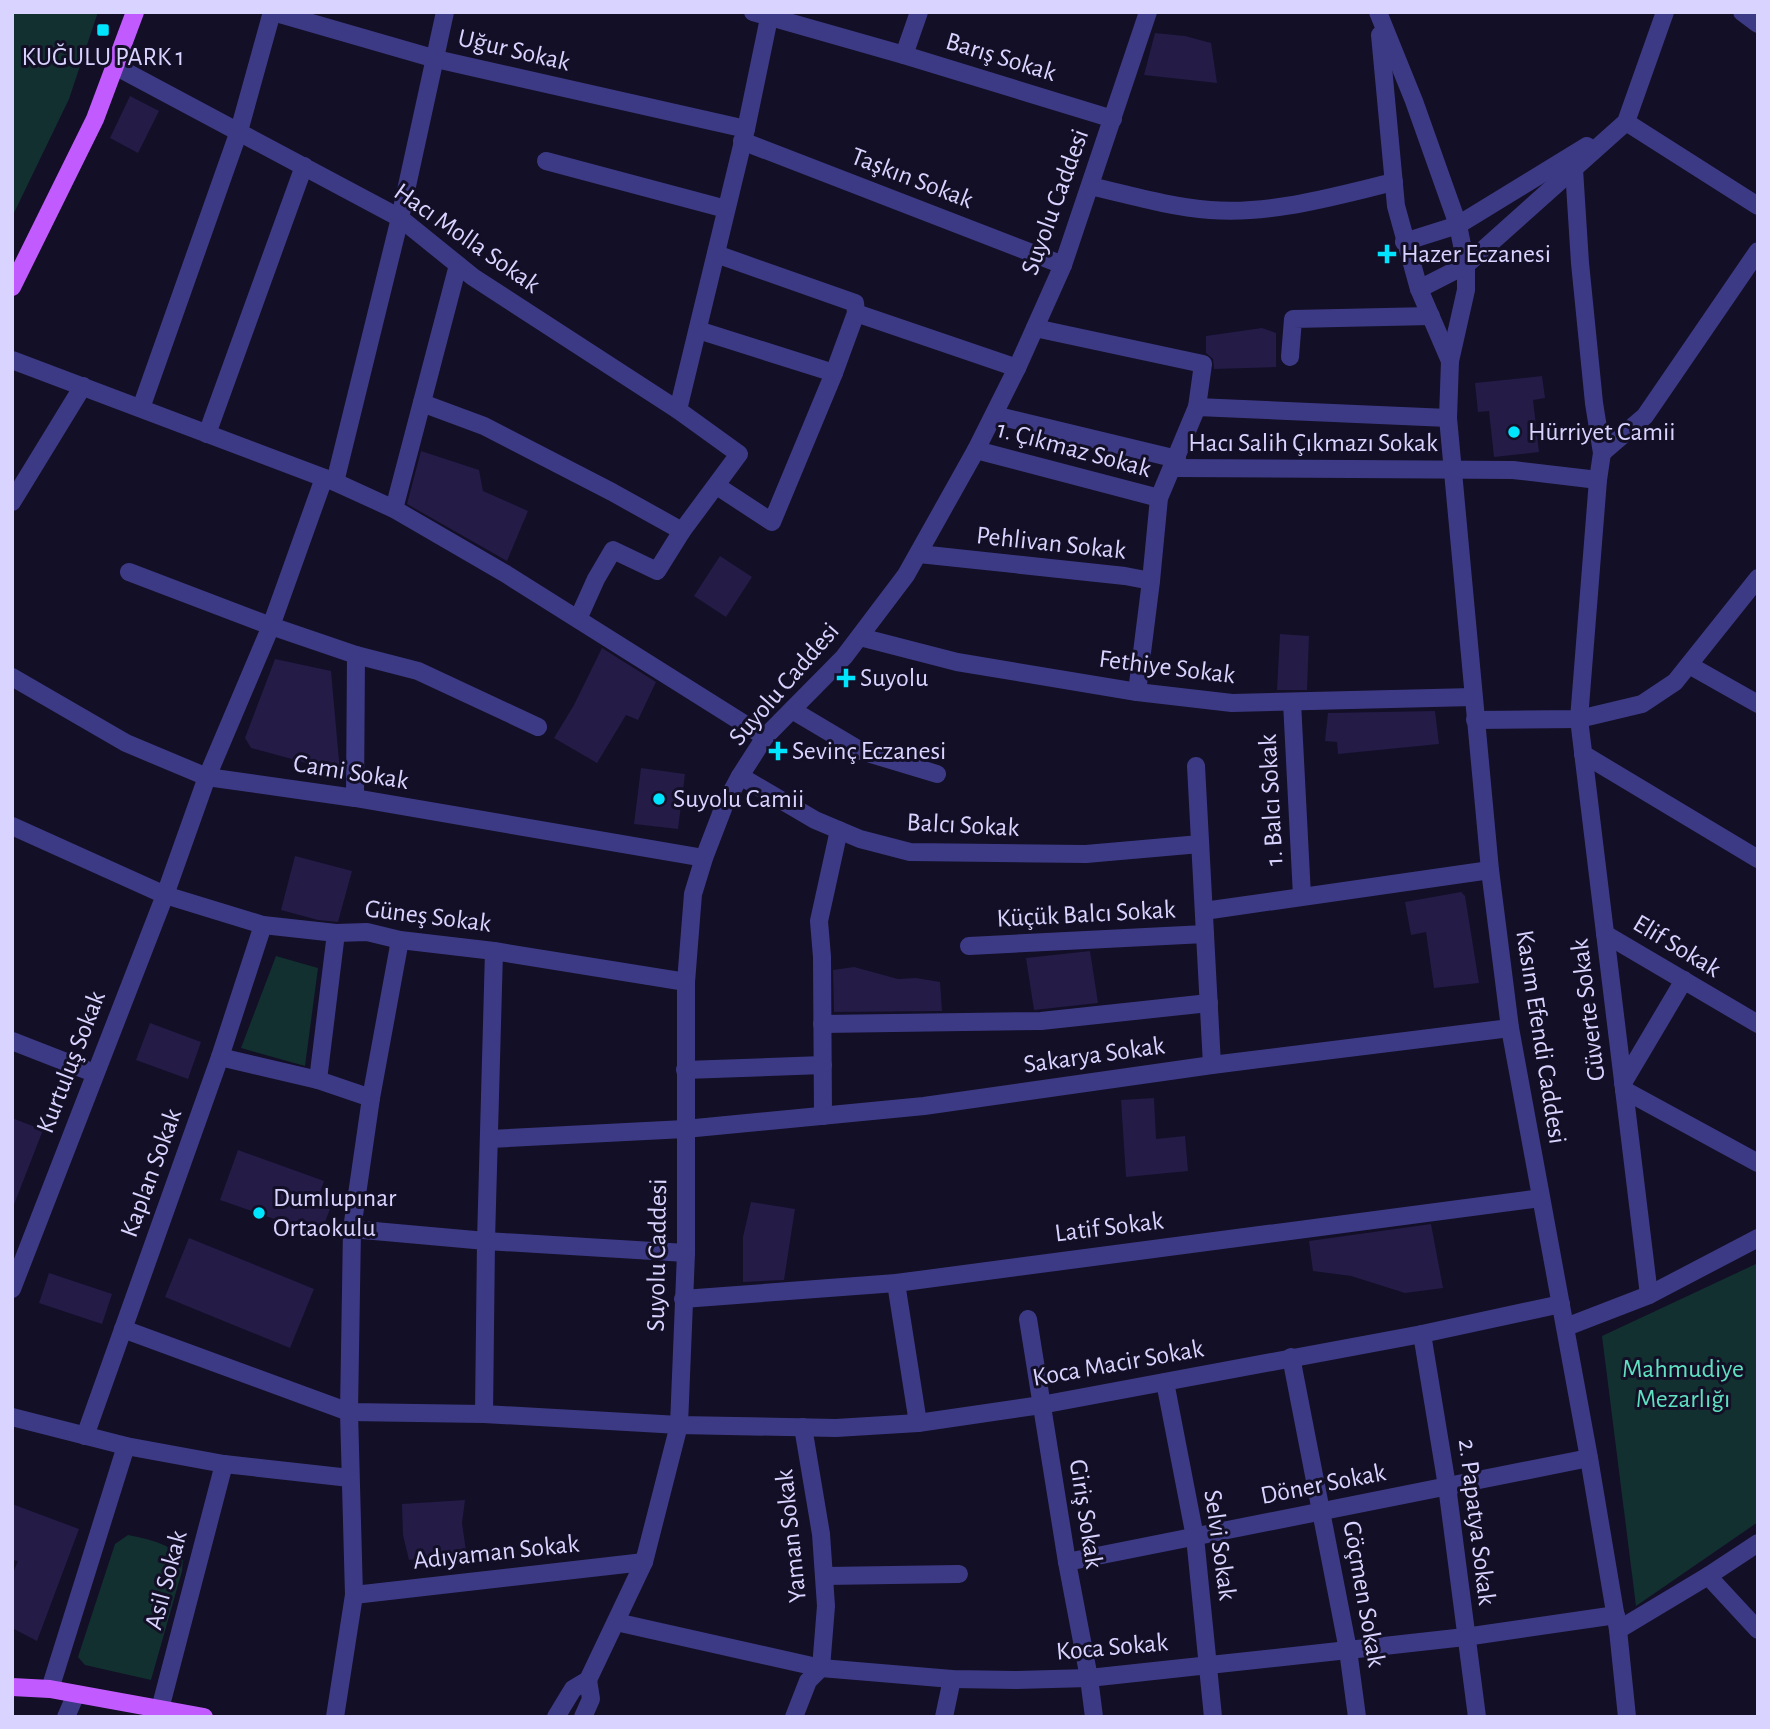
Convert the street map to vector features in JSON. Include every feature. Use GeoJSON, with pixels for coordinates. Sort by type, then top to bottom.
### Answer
{"type":"FeatureCollection","features":[{"type":"Feature","properties":{"kind":"main road"},"geometry":{"type":"LineString","coordinates":[[12,287],[95,119],[135,12]]}},
{"type":"Feature","properties":{"kind":"main road"},"geometry":{"type":"LineString","coordinates":[[12,1676],[50,1689]]}},
{"type":"Feature","properties":{"kind":"main road"},"geometry":{"type":"LineString","coordinates":[[12,1687],[76,1693],[130,1710],[160,1709],[204,1717]]}},
{"type":"Feature","properties":{"kind":"street","name":"Uğur Sokak"},"geometry":{"type":"LineString","coordinates":[[272,12],[436,59],[744,135]]}},
{"type":"Feature","properties":{"kind":"street"},"geometry":{"type":"LineString","coordinates":[[141,408],[239,131],[272,12]]}},
{"type":"Feature","properties":{"kind":"street","name":"Kurtuluş Sokak"},"geometry":{"type":"LineString","coordinates":[[12,1289],[20,1246],[94,1073],[165,895],[207,777],[330,480],[400,218],[445,12]]}},
{"type":"Feature","properties":{"kind":"street"},"geometry":{"type":"LineString","coordinates":[[904,55],[919,12]]}},
{"type":"Feature","properties":{"kind":"street","name":"Suyolu Caddesi"},"geometry":{"type":"LineString","coordinates":[[588,1680],[643,1562],[679,1425],[686,1253],[686,982],[693,894],[704,858],[724,806],[765,737],[844,657],[906,575],[976,450],[1017,368],[1063,265],[1148,12]]}},
{"type":"Feature","properties":{"kind":"street"},"geometry":{"type":"LineString","coordinates":[[1419,289],[1466,265],[1626,122],[1665,12]]}},
{"type":"Feature","properties":{"kind":"street"},"geometry":{"type":"LineString","coordinates":[[1742,12],[1758,24]]}},
{"type":"Feature","properties":{"kind":"street","name":"Kasım Efendi Caddesi"},"geometry":{"type":"LineString","coordinates":[[1378,13],[1396,206],[1419,289],[1450,361]]}},
{"type":"Feature","properties":{"kind":"street","name":"Kasım Efendi Caddesi"},"geometry":{"type":"LineString","coordinates":[[1378,13],[1414,101],[1458,225],[1466,265],[1466,290],[1450,361],[1448,418],[1490,870],[1510,1028],[1589,1458],[1617,1623],[1627,1717]]}},
{"type":"Feature","properties":{"kind":"street"},"geometry":{"type":"LineString","coordinates":[[678,410],[744,135],[761,15]]}},
{"type":"Feature","properties":{"kind":"street","name":"Barış Sokak"},"geometry":{"type":"LineString","coordinates":[[761,15],[904,55],[1113,119]]}},
{"type":"Feature","properties":{"kind":"street","name":"Hacı Molla Sokak"},"geometry":{"type":"LineString","coordinates":[[115,66],[400,218],[473,277],[678,410],[739,454],[717,486]]}},
{"type":"Feature","properties":{"kind":"street"},"geometry":{"type":"LineString","coordinates":[[1626,122],[1758,206]]}},
{"type":"Feature","properties":{"kind":"street"},"geometry":{"type":"LineString","coordinates":[[1404,242],[1458,225],[1626,122]]}},
{"type":"Feature","properties":{"kind":"street","name":"Taşkın Sokak"},"geometry":{"type":"LineString","coordinates":[[744,135],[1063,265]]}},
{"type":"Feature","properties":{"kind":"street"},"geometry":{"type":"LineString","coordinates":[[547,161],[726,209]]}},
{"type":"Feature","properties":{"kind":"street"},"geometry":{"type":"LineString","coordinates":[[207,434],[304,166]]}},
{"type":"Feature","properties":{"kind":"street","name":"Güverte Sokak"},"geometry":{"type":"LineString","coordinates":[[1574,169],[1580,263],[1594,403],[1602,453],[1579,719],[1649,1295]]}},
{"type":"Feature","properties":{"kind":"street"},"geometry":{"type":"LineString","coordinates":[[1090,186],[1173,205],[1211,210],[1266,210],[1394,182]]}},
{"type":"Feature","properties":{"kind":"street"},"geometry":{"type":"LineString","coordinates":[[1602,453],[1645,416],[1758,251]]}},
{"type":"Feature","properties":{"kind":"street"},"geometry":{"type":"LineString","coordinates":[[578,620],[596,579],[613,550],[657,571],[682,531],[717,486],[772,522],[834,373],[856,313],[855,303],[716,254]]}},
{"type":"Feature","properties":{"kind":"street"},"geometry":{"type":"LineString","coordinates":[[394,509],[458,265]]}},
{"type":"Feature","properties":{"kind":"street"},"geometry":{"type":"LineString","coordinates":[[856,313],[1017,368]]}},
{"type":"Feature","properties":{"kind":"street"},"geometry":{"type":"LineString","coordinates":[[1290,357],[1293,319],[1431,316]]}},
{"type":"Feature","properties":{"kind":"street"},"geometry":{"type":"LineString","coordinates":[[1035,328],[1203,364],[1197,407],[1159,498],[1151,581]]}},
{"type":"Feature","properties":{"kind":"street"},"geometry":{"type":"LineString","coordinates":[[698,330],[834,373]]}},
{"type":"Feature","properties":{"kind":"street"},"geometry":{"type":"LineString","coordinates":[[12,360],[330,480],[394,509],[506,574],[765,737]]}},
{"type":"Feature","properties":{"kind":"street"},"geometry":{"type":"LineString","coordinates":[[12,502],[83,386]]}},
{"type":"Feature","properties":{"kind":"street"},"geometry":{"type":"LineString","coordinates":[[422,403],[484,426],[682,531]]}},
{"type":"Feature","properties":{"kind":"street"},"geometry":{"type":"LineString","coordinates":[[1197,407],[1448,418]]}},
{"type":"Feature","properties":{"kind":"street","name":"Hacı Salih Çıkmazı Sokak"},"geometry":{"type":"LineString","coordinates":[[994,415],[1175,464],[1513,470],[1598,480]]}},
{"type":"Feature","properties":{"kind":"street","name":"1. Çıkmaz Sokak"},"geometry":{"type":"LineString","coordinates":[[976,450],[1159,498]]}},
{"type":"Feature","properties":{"kind":"street","name":"Pehlivan Sokak"},"geometry":{"type":"LineString","coordinates":[[919,554],[1151,581],[1137,692]]}},
{"type":"Feature","properties":{"kind":"street"},"geometry":{"type":"LineString","coordinates":[[129,572],[271,626],[356,655],[418,671],[538,727]]}},
{"type":"Feature","properties":{"kind":"street"},"geometry":{"type":"LineString","coordinates":[[1475,720],[1579,719],[1642,704],[1675,682],[1758,578]]}},
{"type":"Feature","properties":{"kind":"street","name":"Fethiye Sokak"},"geometry":{"type":"LineString","coordinates":[[860,637],[957,662],[1137,692],[1232,703],[1473,697]]}},
{"type":"Feature","properties":{"kind":"street"},"geometry":{"type":"LineString","coordinates":[[355,798],[356,655]]}},
{"type":"Feature","properties":{"kind":"street"},"geometry":{"type":"LineString","coordinates":[[1689,664],[1758,704]]}},
{"type":"Feature","properties":{"kind":"street","name":"Cami Sokak"},"geometry":{"type":"LineString","coordinates":[[12,677],[126,743],[207,777],[355,798],[704,858]]}},
{"type":"Feature","properties":{"kind":"street","name":"1. Balcı Sokak"},"geometry":{"type":"LineString","coordinates":[[1292,702],[1302,896]]}},
{"type":"Feature","properties":{"kind":"street"},"geometry":{"type":"LineString","coordinates":[[792,710],[861,751],[937,774]]}},
{"type":"Feature","properties":{"kind":"street"},"geometry":{"type":"LineString","coordinates":[[1583,754],[1758,859]]}},
{"type":"Feature","properties":{"kind":"street"},"geometry":{"type":"LineString","coordinates":[[1196,766],[1212,1065]]}},
{"type":"Feature","properties":{"kind":"street","name":"Balcı Sokak"},"geometry":{"type":"LineString","coordinates":[[740,776],[815,820],[860,839],[909,852],[1086,854],[1200,844]]}},
{"type":"Feature","properties":{"kind":"street","name":"Güneş Sokak"},"geometry":{"type":"LineString","coordinates":[[12,826],[165,895],[263,925],[337,933],[367,932],[400,940],[494,951],[686,982]]}},
{"type":"Feature","properties":{"kind":"street"},"geometry":{"type":"LineString","coordinates":[[823,1116],[822,957],[819,921],[839,830]]}},
{"type":"Feature","properties":{"kind":"street"},"geometry":{"type":"LineString","coordinates":[[1204,911],[1490,870]]}},
{"type":"Feature","properties":{"kind":"street","name":"Kaplan Sokak"},"geometry":{"type":"LineString","coordinates":[[85,1436],[263,925]]}},
{"type":"Feature","properties":{"kind":"street"},"geometry":{"type":"LineString","coordinates":[[318,1080],[337,933]]}},
{"type":"Feature","properties":{"kind":"street","name":"Küçük Balcı Sokak"},"geometry":{"type":"LineString","coordinates":[[969,946],[1205,934]]}},
{"type":"Feature","properties":{"kind":"street","name":"Elif Sokak"},"geometry":{"type":"LineString","coordinates":[[1605,934],[1758,1024]]}},
{"type":"Feature","properties":{"kind":"street"},"geometry":{"type":"LineString","coordinates":[[335,1717],[354,1595],[349,1412],[352,1229],[371,1098],[400,940]]}},
{"type":"Feature","properties":{"kind":"street"},"geometry":{"type":"LineString","coordinates":[[484,1414],[494,951]]}},
{"type":"Feature","properties":{"kind":"street"},"geometry":{"type":"LineString","coordinates":[[1684,980],[1623,1086],[1758,1163]]}},
{"type":"Feature","properties":{"kind":"street"},"geometry":{"type":"LineString","coordinates":[[822,1024],[1041,1021],[1209,1003]]}},
{"type":"Feature","properties":{"kind":"street","name":"Sakarya Sokak"},"geometry":{"type":"LineString","coordinates":[[490,1139],[685,1129],[924,1106],[1212,1065],[1510,1028]]}},
{"type":"Feature","properties":{"kind":"street"},"geometry":{"type":"LineString","coordinates":[[12,1041],[94,1073]]}},
{"type":"Feature","properties":{"kind":"street"},"geometry":{"type":"LineString","coordinates":[[219,1057],[318,1080],[371,1098]]}},
{"type":"Feature","properties":{"kind":"street"},"geometry":{"type":"LineString","coordinates":[[685,1070],[823,1065]]}},
{"type":"Feature","properties":{"kind":"street","name":"Latif Sokak"},"geometry":{"type":"LineString","coordinates":[[683,1299],[896,1283],[1541,1198]]}},
{"type":"Feature","properties":{"kind":"street"},"geometry":{"type":"LineString","coordinates":[[352,1229],[486,1241],[686,1253]]}},
{"type":"Feature","properties":{"kind":"street"},"geometry":{"type":"LineString","coordinates":[[1566,1328],[1649,1295],[1758,1237]]}},
{"type":"Feature","properties":{"kind":"street"},"geometry":{"type":"LineString","coordinates":[[896,1283],[918,1423]]}},
{"type":"Feature","properties":{"kind":"street","name":"Koca Macir Sokak"},"geometry":{"type":"LineString","coordinates":[[123,1329],[349,1412],[484,1414],[679,1425],[836,1428],[918,1423],[1041,1405],[1422,1334],[1562,1304]]}},
{"type":"Feature","properties":{"kind":"street","name":"Giriş Sokak"},"geometry":{"type":"LineString","coordinates":[[1027,1320],[1094,1717]]}},
{"type":"Feature","properties":{"kind":"street","name":"2. Papatya Sokak"},"geometry":{"type":"LineString","coordinates":[[1422,1334],[1447,1486],[1477,1717]]}},
{"type":"Feature","properties":{"kind":"street","name":"Göçmen Sokak"},"geometry":{"type":"LineString","coordinates":[[1292,1357],[1323,1511],[1357,1717]]}},
{"type":"Feature","properties":{"kind":"street","name":"Selvi Sokak"},"geometry":{"type":"LineString","coordinates":[[1165,1382],[1195,1536],[1213,1717]]}},
{"type":"Feature","properties":{"kind":"street"},"geometry":{"type":"LineString","coordinates":[[12,1417],[126,1446],[224,1464],[350,1478]]}},
{"type":"Feature","properties":{"kind":"street","name":"Yaman Sokak"},"geometry":{"type":"LineString","coordinates":[[794,1717],[808,1681],[821,1668],[826,1606],[825,1576],[803,1427]]}},
{"type":"Feature","properties":{"kind":"street"},"geometry":{"type":"LineString","coordinates":[[50,1689],[126,1446]]}},
{"type":"Feature","properties":{"kind":"street","name":"Döner Sokak"},"geometry":{"type":"LineString","coordinates":[[1066,1562],[1589,1458]]}},
{"type":"Feature","properties":{"kind":"street","name":"Asil Sokak"},"geometry":{"type":"LineString","coordinates":[[160,1709],[224,1464]]}},
{"type":"Feature","properties":{"kind":"street"},"geometry":{"type":"LineString","coordinates":[[1617,1623],[1708,1576],[1758,1543]]}},
{"type":"Feature","properties":{"kind":"street","name":"Adıyaman Sokak"},"geometry":{"type":"LineString","coordinates":[[354,1595],[643,1562]]}},
{"type":"Feature","properties":{"kind":"street"},"geometry":{"type":"LineString","coordinates":[[825,1576],[959,1574]]}},
{"type":"Feature","properties":{"kind":"street"},"geometry":{"type":"LineString","coordinates":[[1708,1576],[1758,1630]]}},
{"type":"Feature","properties":{"kind":"street","name":"Koca Sokak"},"geometry":{"type":"LineString","coordinates":[[616,1622],[821,1668],[952,1679],[1089,1678],[1208,1663],[1617,1623]]}},
{"type":"Feature","properties":{"kind":"street"},"geometry":{"type":"LineString","coordinates":[[944,1717],[952,1679]]}},
{"type":"Feature","properties":{"kind":"street"},"geometry":{"type":"LineString","coordinates":[[556,1717],[573,1689],[588,1680],[591,1699],[583,1717]]}},
{"type":"Feature","properties":{"kind":"street"},"geometry":{"type":"LineString","coordinates":[[66,1717],[76,1693]]}},
{"type":"Feature","properties":{"kind":"green space"},"geometry":{"type":"Polygon","coordinates":[[[12,12],[98,12],[69,99],[12,217],[12,12]]]}},
{"type":"Feature","properties":{"kind":"green space"},"geometry":{"type":"Polygon","coordinates":[[[276,956],[318,968],[305,1066],[241,1048],[276,956]]]}},
{"type":"Feature","properties":{"kind":"green space","name":"Mahmudiye Mezarlığı"},"geometry":{"type":"Polygon","coordinates":[[[1758,1263],[1758,1522],[1636,1606],[1602,1336],[1758,1263]]]}},
{"type":"Feature","properties":{"kind":"green space"},"geometry":{"type":"Polygon","coordinates":[[[128,1535],[165,1545],[183,1559],[182,1571],[151,1680],[85,1665],[78,1657],[115,1544],[128,1535]]]}},
{"type":"Feature","properties":{"kind":"building"},"geometry":{"type":"Polygon","coordinates":[[[1155,33],[1185,36],[1211,43],[1217,83],[1144,75],[1155,33]]]}},
{"type":"Feature","properties":{"kind":"building"},"geometry":{"type":"Polygon","coordinates":[[[130,96],[159,111],[138,153],[110,138],[130,96]]]}},
{"type":"Feature","properties":{"kind":"building"},"geometry":{"type":"Polygon","coordinates":[[[1262,328],[1276,333],[1276,367],[1214,369],[1213,359],[1206,353],[1206,336],[1262,328]]]}},
{"type":"Feature","properties":{"kind":"building","name":"Hürriyet Camii"},"geometry":{"type":"Polygon","coordinates":[[[1542,376],[1545,398],[1533,400],[1539,452],[1494,457],[1489,411],[1478,412],[1475,383],[1542,376]]]}},
{"type":"Feature","properties":{"kind":"building"},"geometry":{"type":"Polygon","coordinates":[[[421,451],[479,470],[483,491],[528,511],[507,561],[407,504],[421,451]]]}},
{"type":"Feature","properties":{"kind":"building"},"geometry":{"type":"Polygon","coordinates":[[[720,556],[752,577],[726,617],[694,596],[720,556]]]}},
{"type":"Feature","properties":{"kind":"building"},"geometry":{"type":"Polygon","coordinates":[[[1280,634],[1309,636],[1307,690],[1277,690],[1280,634]]]}},
{"type":"Feature","properties":{"kind":"building"},"geometry":{"type":"Polygon","coordinates":[[[602,648],[656,682],[638,720],[626,715],[597,763],[554,738],[574,705],[602,648]]]}},
{"type":"Feature","properties":{"kind":"building"},"geometry":{"type":"Polygon","coordinates":[[[275,659],[331,671],[340,772],[251,748],[245,738],[275,659]]]}},
{"type":"Feature","properties":{"kind":"building"},"geometry":{"type":"Polygon","coordinates":[[[1435,711],[1439,744],[1338,754],[1337,742],[1325,741],[1328,713],[1435,711]]]}},
{"type":"Feature","properties":{"kind":"building","name":"Suyolu Camii"},"geometry":{"type":"Polygon","coordinates":[[[641,768],[685,774],[678,829],[634,824],[641,768]]]}},
{"type":"Feature","properties":{"kind":"building"},"geometry":{"type":"Polygon","coordinates":[[[295,856],[352,871],[338,922],[318,920],[281,910],[295,856]]]}},
{"type":"Feature","properties":{"kind":"building"},"geometry":{"type":"Polygon","coordinates":[[[1461,892],[1465,896],[1479,983],[1434,988],[1426,932],[1411,935],[1405,902],[1461,892]]]}},
{"type":"Feature","properties":{"kind":"building"},"geometry":{"type":"Polygon","coordinates":[[[1090,951],[1098,1003],[1034,1010],[1026,958],[1090,951]]]}},
{"type":"Feature","properties":{"kind":"building"},"geometry":{"type":"Polygon","coordinates":[[[854,967],[898,979],[916,978],[940,982],[942,1011],[834,1012],[833,970],[854,967]]]}},
{"type":"Feature","properties":{"kind":"building"},"geometry":{"type":"Polygon","coordinates":[[[150,1023],[201,1042],[188,1079],[136,1060],[150,1023]]]}},
{"type":"Feature","properties":{"kind":"building"},"geometry":{"type":"Polygon","coordinates":[[[1154,1098],[1156,1139],[1185,1136],[1188,1171],[1126,1177],[1121,1100],[1154,1098]]]}},
{"type":"Feature","properties":{"kind":"building"},"geometry":{"type":"Polygon","coordinates":[[[12,1118],[43,1130],[13,1207],[12,1207],[12,1118]]]}},
{"type":"Feature","properties":{"kind":"building"},"geometry":{"type":"Polygon","coordinates":[[[238,1150],[324,1181],[316,1204],[330,1209],[320,1235],[220,1200],[238,1150]]]}},
{"type":"Feature","properties":{"kind":"building"},"geometry":{"type":"Polygon","coordinates":[[[751,1202],[795,1209],[784,1280],[743,1282],[743,1237],[751,1202]]]}},
{"type":"Feature","properties":{"kind":"building"},"geometry":{"type":"Polygon","coordinates":[[[1431,1224],[1443,1288],[1405,1293],[1351,1276],[1313,1271],[1309,1241],[1431,1224]]]}},
{"type":"Feature","properties":{"kind":"building"},"geometry":{"type":"Polygon","coordinates":[[[189,1238],[314,1289],[290,1348],[165,1297],[189,1238]]]}},
{"type":"Feature","properties":{"kind":"building"},"geometry":{"type":"Polygon","coordinates":[[[49,1273],[112,1294],[102,1324],[39,1303],[49,1273]]]}},
{"type":"Feature","properties":{"kind":"building"},"geometry":{"type":"Polygon","coordinates":[[[465,1500],[462,1523],[466,1551],[409,1560],[403,1535],[402,1504],[465,1500]]]}},
{"type":"Feature","properties":{"kind":"building"},"geometry":{"type":"Polygon","coordinates":[[[12,1504],[79,1529],[37,1641],[12,1628],[12,1575],[18,1561],[12,1560],[12,1504]]]}},
{"type":"Feature","properties":{"kind":"place","name":"KUĞULU PARK 1"},"geometry":{"type":"Point","coordinates":[103,30]}},
{"type":"Feature","properties":{"kind":"place","name":"Hazer Eczanesi"},"geometry":{"type":"Point","coordinates":[1387,254]}},
{"type":"Feature","properties":{"kind":"place","name":"Hürriyet Camii"},"geometry":{"type":"Point","coordinates":[1514,432]}},
{"type":"Feature","properties":{"kind":"place","name":"Suyolu"},"geometry":{"type":"Point","coordinates":[846,678]}},
{"type":"Feature","properties":{"kind":"place","name":"Sevinç Eczanesi"},"geometry":{"type":"Point","coordinates":[778,751]}},
{"type":"Feature","properties":{"kind":"place","name":"Suyolu Camii"},"geometry":{"type":"Point","coordinates":[659,799]}},
{"type":"Feature","properties":{"kind":"place","name":"Dumlupınar Ortaokulu"},"geometry":{"type":"Point","coordinates":[259,1213]}}]}
